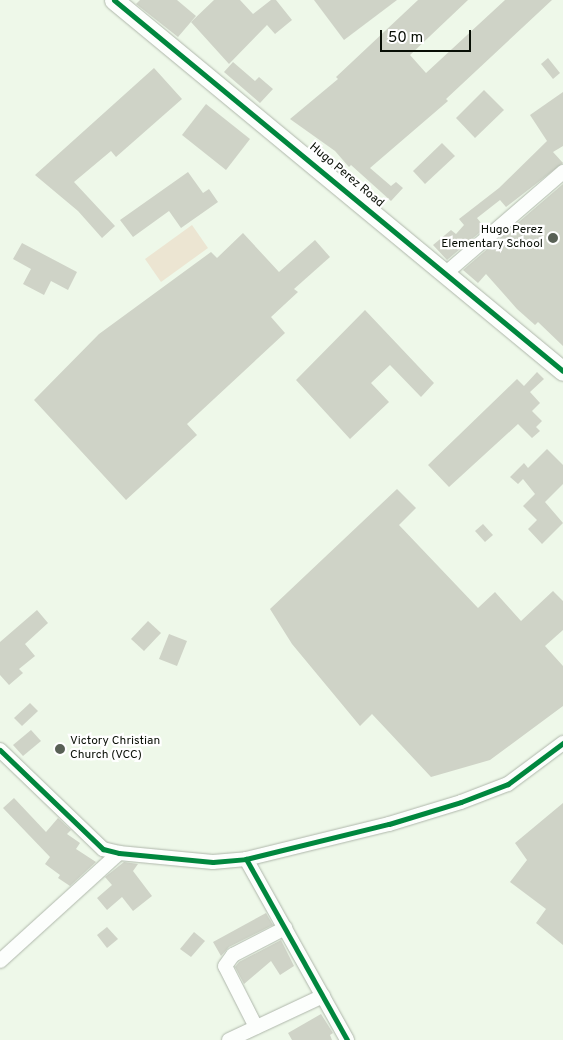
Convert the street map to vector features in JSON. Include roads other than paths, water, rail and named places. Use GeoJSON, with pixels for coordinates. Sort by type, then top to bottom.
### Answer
{"type":"FeatureCollection","features":[{"type":"Feature","properties":{"kind":"street","name":"Hugo Perez Road"},"geometry":{"type":"LineString","coordinates":[[114,0],[563,371]]}},
{"type":"Feature","properties":{"kind":"street"},"geometry":{"type":"LineString","coordinates":[[446,273],[563,172]]}},
{"type":"Feature","properties":{"kind":"street"},"geometry":{"type":"LineString","coordinates":[[0,750],[103,849],[118,853],[213,862],[246,859],[388,824],[461,802],[508,784],[563,744]]}},
{"type":"Feature","properties":{"kind":"street"},"geometry":{"type":"LineString","coordinates":[[0,961],[118,853]]}},
{"type":"Feature","properties":{"kind":"street"},"geometry":{"type":"LineString","coordinates":[[246,859],[347,1040]]}},
{"type":"Feature","properties":{"kind":"street"},"geometry":{"type":"LineString","coordinates":[[256,1027],[225,966],[233,955],[285,928]]}},
{"type":"Feature","properties":{"kind":"street"},"geometry":{"type":"LineString","coordinates":[[229,1040],[323,996]]}},
{"type":"Feature","properties":{"kind":"place","name":"Hugo Perez Elementary School"},"geometry":{"type":"Point","coordinates":[553,238]}},
{"type":"Feature","properties":{"kind":"place","name":"Victory Christian Church (VCC)"},"geometry":{"type":"Point","coordinates":[60,749]}}]}
